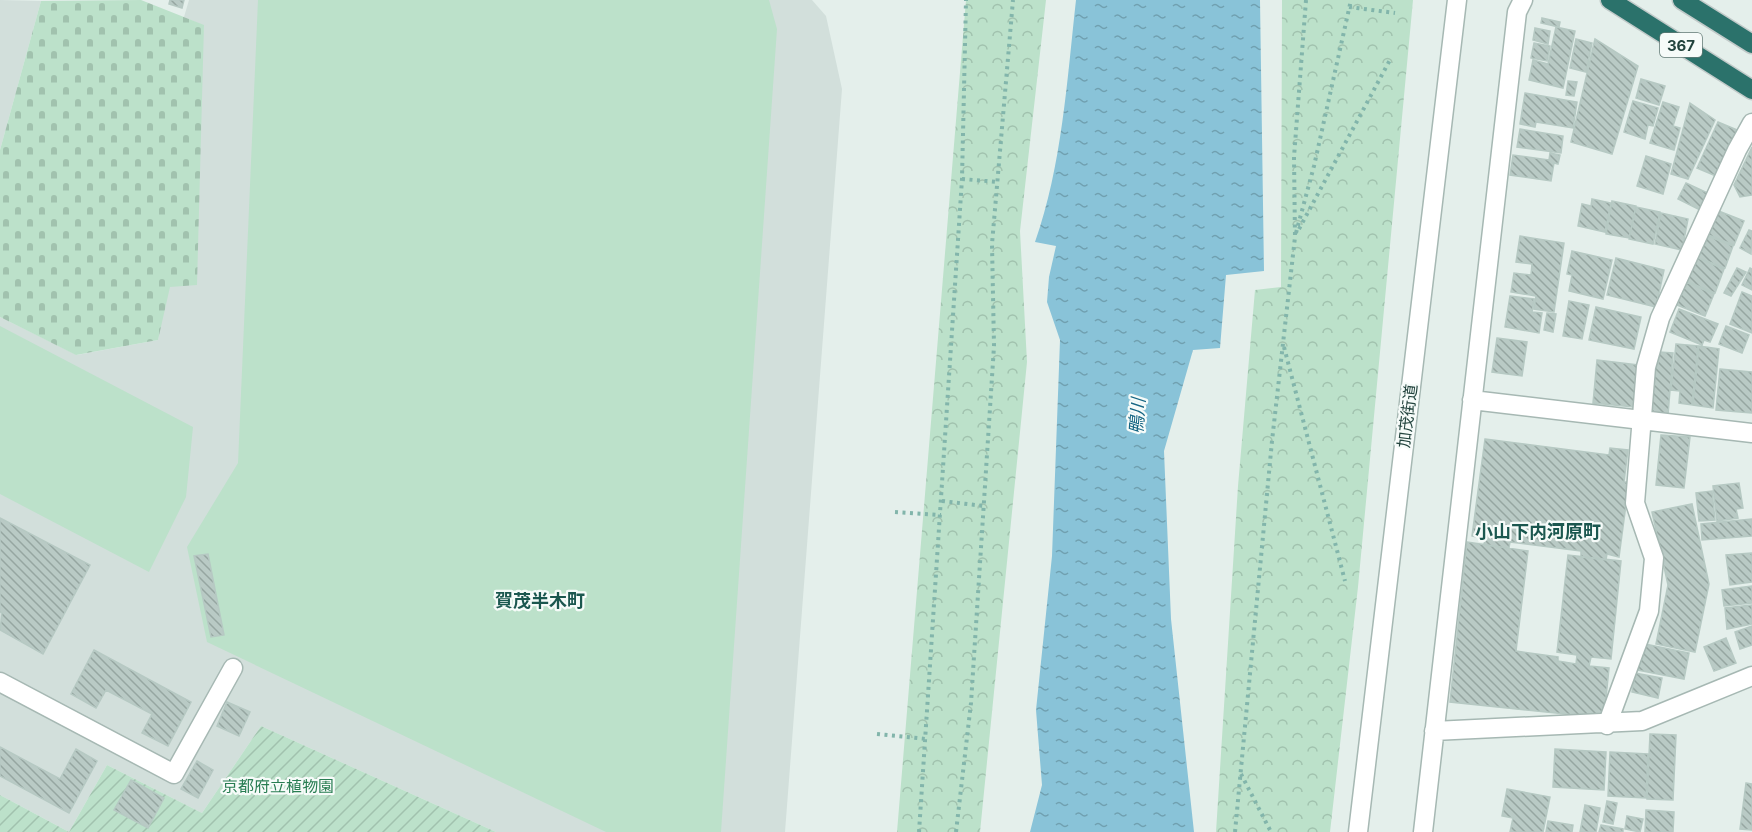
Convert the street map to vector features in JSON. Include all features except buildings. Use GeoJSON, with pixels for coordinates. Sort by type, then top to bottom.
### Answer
{"type":"FeatureCollection","features":[{"type":"Feature","properties":{"kind":"highway","name":"367"},"geometry":{"type":"LineString","coordinates":[[1610,0],[1752,90]]}},
{"type":"Feature","properties":{"kind":"highway","name":"367"},"geometry":{"type":"LineString","coordinates":[[1682,0],[1752,44]]}},
{"type":"Feature","properties":{"kind":"street","name":"加茂街道"},"geometry":{"type":"LineString","coordinates":[[1358,832],[1457,0]]}},
{"type":"Feature","properties":{"kind":"street"},"geometry":{"type":"LineString","coordinates":[[1423,832],[1517,12],[1523,0]]}},
{"type":"Feature","properties":{"kind":"street"},"geometry":{"type":"LineString","coordinates":[[1607,725],[1649,611],[1654,558],[1635,503],[1646,367],[1660,318],[1737,150],[1752,123]]}},
{"type":"Feature","properties":{"kind":"street"},"geometry":{"type":"LineString","coordinates":[[1472,400],[1752,433]]}},
{"type":"Feature","properties":{"kind":"street"},"geometry":{"type":"LineString","coordinates":[[0,682],[174,774],[233,668]]}},
{"type":"Feature","properties":{"kind":"street"},"geometry":{"type":"LineString","coordinates":[[1434,731],[1607,725],[1642,721],[1752,676]]}},
{"type":"Feature","properties":{"kind":"path"},"geometry":{"type":"LineString","coordinates":[[920,832],[962,179],[966,0]]}},
{"type":"Feature","properties":{"kind":"path"},"geometry":{"type":"LineString","coordinates":[[956,832],[971,703],[994,346],[992,244],[1013,0]]}},
{"type":"Feature","properties":{"kind":"path"},"geometry":{"type":"LineString","coordinates":[[1235,832],[1295,237],[1294,157],[1306,0]]}},
{"type":"Feature","properties":{"kind":"path"},"geometry":{"type":"LineString","coordinates":[[1295,237],[1314,166],[1351,0]]}},
{"type":"Feature","properties":{"kind":"path"},"geometry":{"type":"LineString","coordinates":[[1349,7],[1395,13]]}},
{"type":"Feature","properties":{"kind":"path"},"geometry":{"type":"LineString","coordinates":[[1295,237],[1391,58]]}},
{"type":"Feature","properties":{"kind":"path"},"geometry":{"type":"LineString","coordinates":[[962,179],[998,182]]}},
{"type":"Feature","properties":{"kind":"path"},"geometry":{"type":"LineString","coordinates":[[1283,343],[1345,581]]}},
{"type":"Feature","properties":{"kind":"path"},"geometry":{"type":"LineString","coordinates":[[942,501],[984,506]]}},
{"type":"Feature","properties":{"kind":"path"},"geometry":{"type":"LineString","coordinates":[[895,512],[941,515]]}},
{"type":"Feature","properties":{"kind":"path"},"geometry":{"type":"LineString","coordinates":[[877,734],[926,739]]}},
{"type":"Feature","properties":{"kind":"path"},"geometry":{"type":"LineString","coordinates":[[1240,774],[1271,832]]}},
{"type":"Feature","properties":{"kind":"shaded area"},"geometry":{"type":"Polygon","coordinates":[[[0,0],[41,1],[0,150],[0,0]]]}},
{"type":"Feature","properties":{"kind":"shaded area"},"geometry":{"type":"Polygon","coordinates":[[[189,0],[812,0],[826,16],[842,89],[785,832],[496,832],[261,726],[202,813],[107,765],[69,832],[0,795],[0,317],[77,355],[158,340],[204,26],[184,17],[189,0]]]}},
{"type":"Feature","properties":{"kind":"green space"},"geometry":{"type":"Polygon","coordinates":[[[141,0],[204,25],[197,285],[170,287],[158,340],[76,355],[0,317],[0,150],[41,1],[141,0]]]}},
{"type":"Feature","properties":{"kind":"green space"},"geometry":{"type":"Polygon","coordinates":[[[258,0],[769,0],[777,29],[721,832],[606,832],[207,642],[187,547],[238,463],[258,0]]]}},
{"type":"Feature","properties":{"kind":"green space"},"geometry":{"type":"Polygon","coordinates":[[[966,0],[1046,0],[1020,231],[1027,362],[980,832],[897,832],[966,0]]]}},
{"type":"Feature","properties":{"kind":"green space"},"geometry":{"type":"Polygon","coordinates":[[[1282,0],[1413,0],[1358,587],[1330,832],[1216,832],[1238,486],[1255,290],[1281,287],[1282,0]]]}},
{"type":"Feature","properties":{"kind":"green space"},"geometry":{"type":"Polygon","coordinates":[[[0,326],[193,427],[186,497],[149,572],[0,494],[0,326]]]}},
{"type":"Feature","properties":{"kind":"green space","name":"京都府立植物園"},"geometry":{"type":"Polygon","coordinates":[[[261,726],[496,832],[69,832],[107,765],[202,813],[261,726]]]}},
{"type":"Feature","properties":{"kind":"green space"},"geometry":{"type":"Polygon","coordinates":[[[0,795],[69,832],[0,832],[0,795]]]}},
{"type":"Feature","properties":{"kind":"water","name":"鴨川"},"geometry":{"type":"Polygon","coordinates":[[[1076,0],[1260,0],[1264,271],[1226,275],[1220,348],[1193,350],[1164,451],[1171,619],[1194,832],[1030,832],[1042,785],[1036,710],[1052,556],[1060,340],[1047,302],[1049,277],[1056,246],[1035,242],[1052,183],[1066,92],[1076,0]]]}},
{"type":"Feature","properties":{"kind":"district","name":"小山下内河原町"},"geometry":{"type":"Point","coordinates":[1538,531]}},
{"type":"Feature","properties":{"kind":"district","name":"賀茂半木町"},"geometry":{"type":"Point","coordinates":[540,600]}}]}
